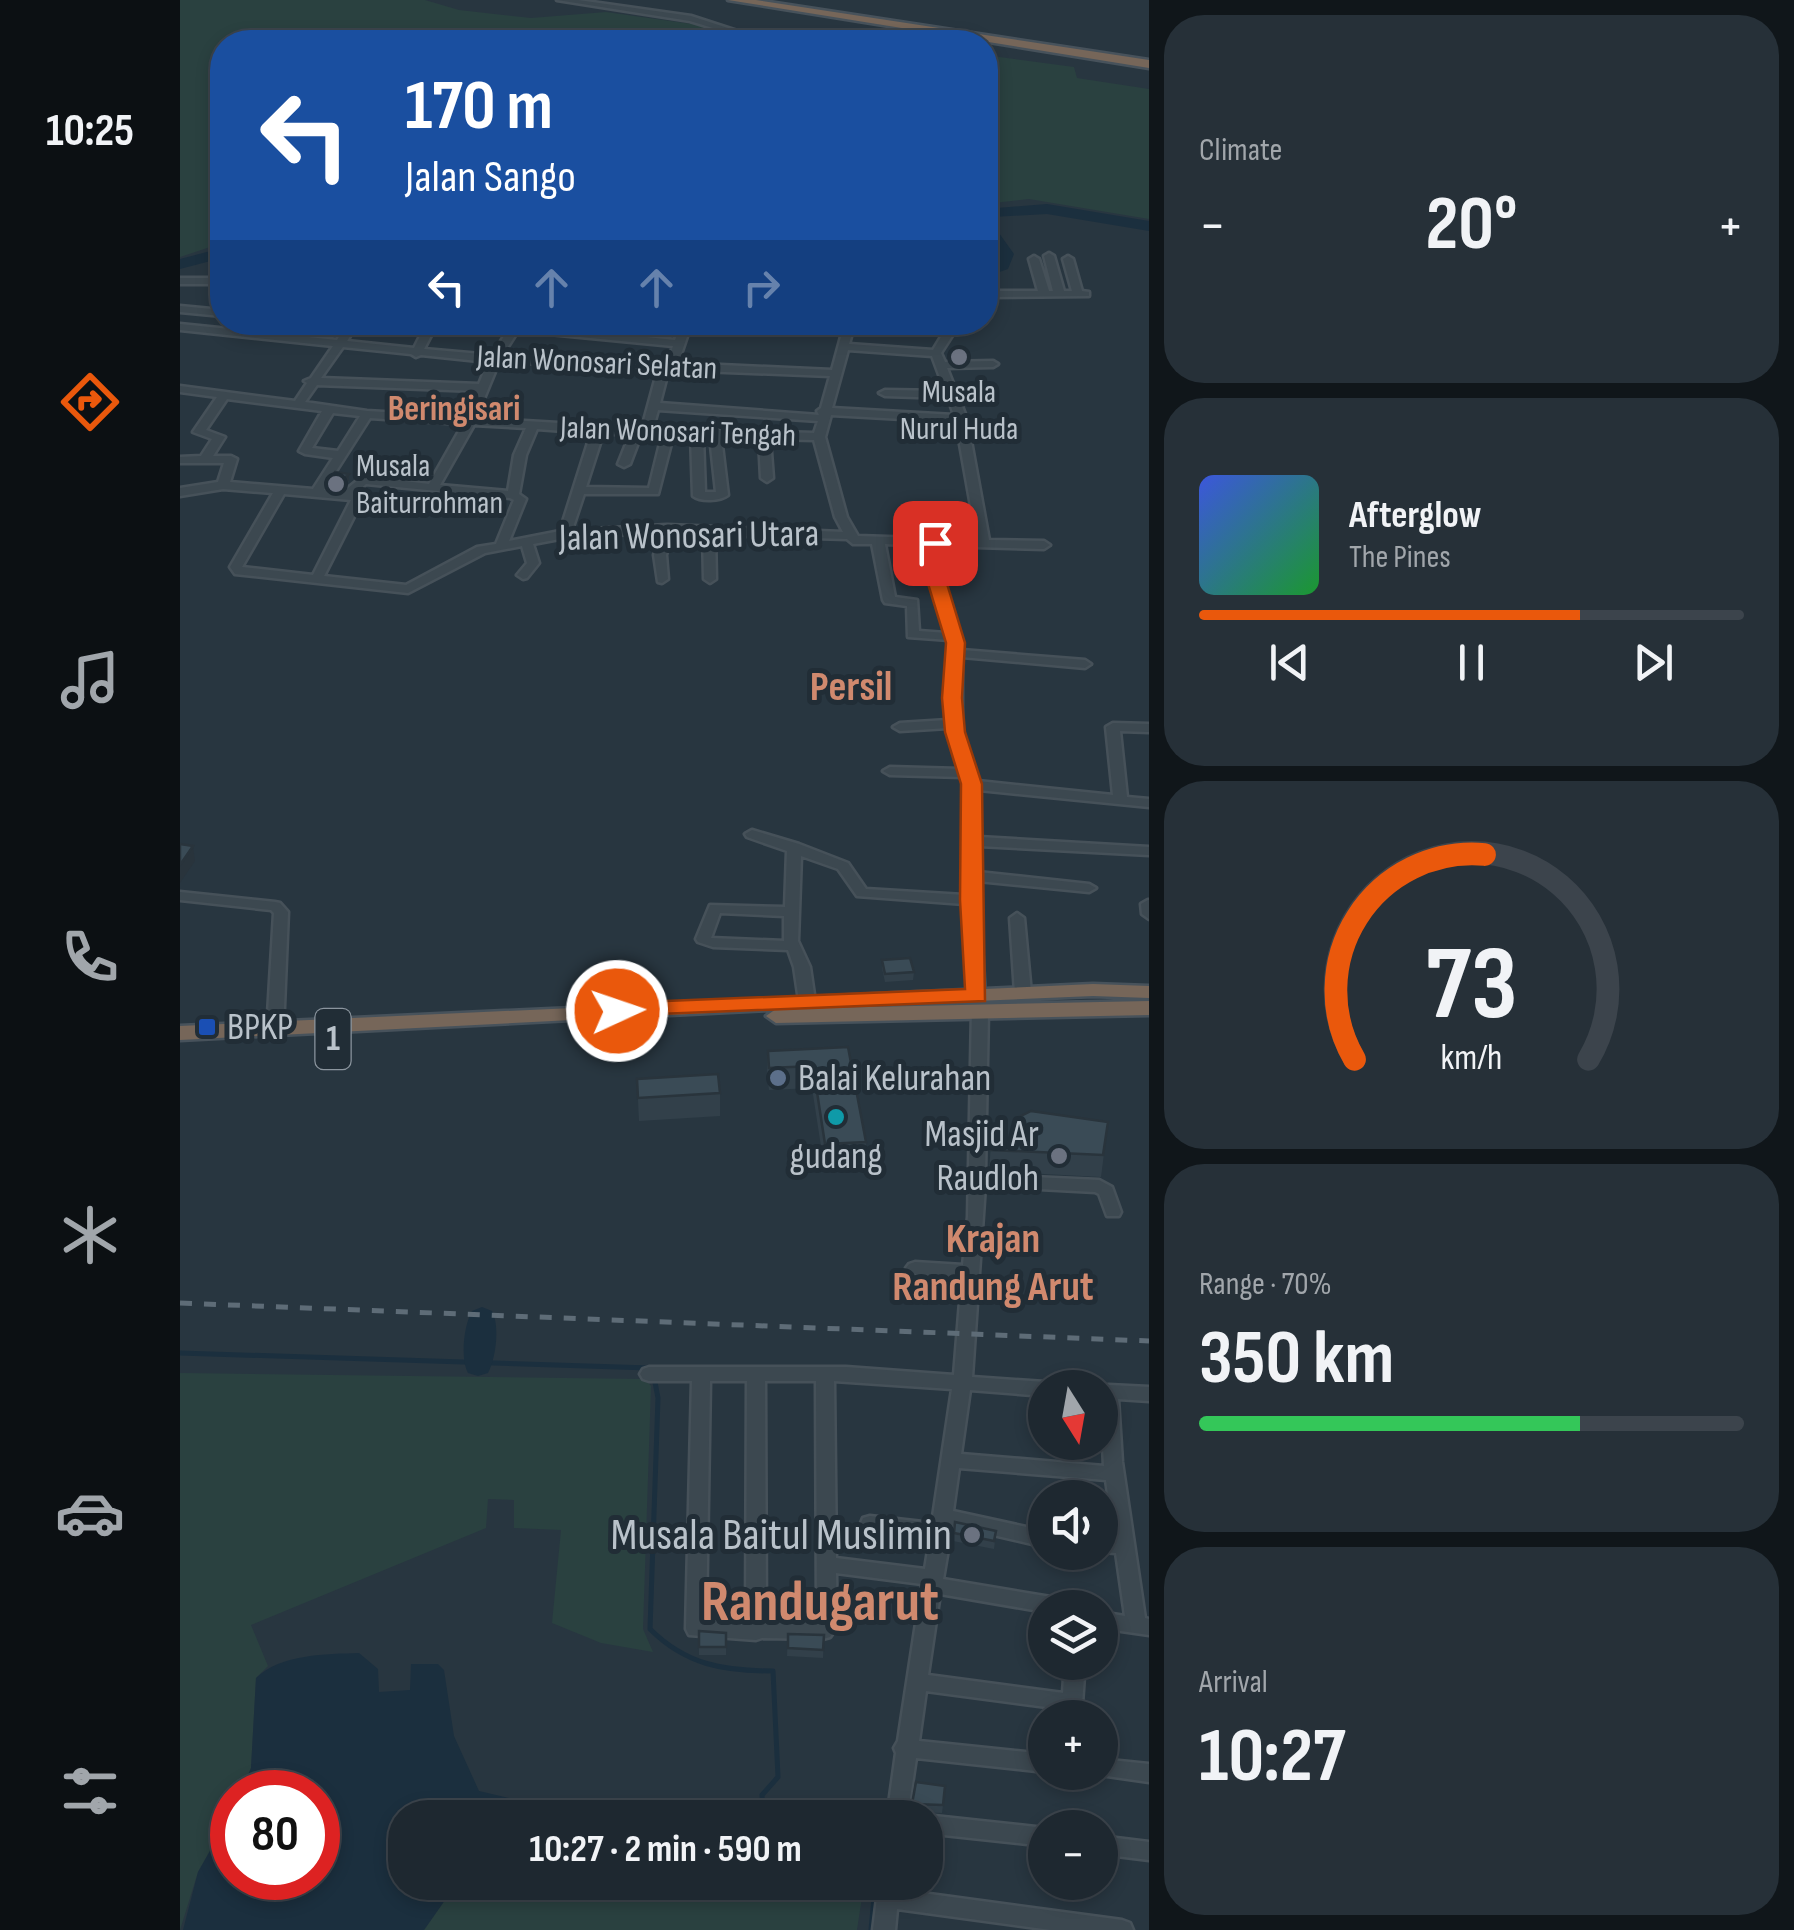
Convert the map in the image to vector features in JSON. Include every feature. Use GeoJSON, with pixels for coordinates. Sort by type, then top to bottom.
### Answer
{"type":"FeatureCollection","features":[{"type":"Feature","properties":{"kind":"highway"},"geometry":{"type":"LineString","coordinates":[[734,0],[935,30]]}},
{"type":"Feature","properties":{"kind":"highway"},"geometry":{"type":"LineString","coordinates":[[779,0],[958,30]]}},
{"type":"Feature","properties":{"kind":"highway"},"geometry":{"type":"LineString","coordinates":[[998,37],[1149,62]]}},
{"type":"Feature","properties":{"kind":"highway"},"geometry":{"type":"LineString","coordinates":[[998,39],[1149,62]]}},
{"type":"Feature","properties":{"kind":"highway","name":"1"},"geometry":{"type":"LineString","coordinates":[[180,1044],[978,1003],[1023,993],[1149,992]]}},
{"type":"Feature","properties":{"kind":"highway","name":"1"},"geometry":{"type":"LineString","coordinates":[[180,1033],[807,1001],[1149,1008]]}},
{"type":"Feature","properties":{"kind":"street"},"geometry":{"type":"LineString","coordinates":[[561,0],[691,19],[727,30]]}},
{"type":"Feature","properties":{"kind":"street"},"geometry":{"type":"LineString","coordinates":[[1034,258],[1044,293]]}},
{"type":"Feature","properties":{"kind":"street"},"geometry":{"type":"LineString","coordinates":[[998,294],[1081,294],[1069,262],[1050,262],[1059,293]]}},
{"type":"Feature","properties":{"kind":"street"},"geometry":{"type":"LineString","coordinates":[[183,284],[210,281]]}},
{"type":"Feature","properties":{"kind":"street"},"geometry":{"type":"LineString","coordinates":[[180,309],[210,312]]}},
{"type":"Feature","properties":{"kind":"street","name":"Jalan Wonosari Selatan"},"geometry":{"type":"LineString","coordinates":[[180,327],[210,331]]}},
{"type":"Feature","properties":{"kind":"street","name":"Jalan Wonosari Selatan"},"geometry":{"type":"LineString","coordinates":[[247,335],[495,360],[835,373]]}},
{"type":"Feature","properties":{"kind":"street"},"geometry":{"type":"LineString","coordinates":[[297,406],[310,382],[346,335]]}},
{"type":"Feature","properties":{"kind":"street"},"geometry":{"type":"LineString","coordinates":[[416,354],[426,335]]}},
{"type":"Feature","properties":{"kind":"street"},"geometry":{"type":"LineString","coordinates":[[432,488],[510,335]]}},
{"type":"Feature","properties":{"kind":"street"},"geometry":{"type":"LineString","coordinates":[[583,365],[597,335],[680,344]]}},
{"type":"Feature","properties":{"kind":"street"},"geometry":{"type":"LineString","coordinates":[[624,464],[683,335]]}},
{"type":"Feature","properties":{"kind":"street"},"geometry":{"type":"LineString","coordinates":[[847,335],[822,414],[819,437],[842,518],[852,538]]}},
{"type":"Feature","properties":{"kind":"street"},"geometry":{"type":"LineString","coordinates":[[950,335],[938,359],[961,419],[984,542]]}},
{"type":"Feature","properties":{"kind":"street"},"geometry":{"type":"LineString","coordinates":[[844,347],[993,364]]}},
{"type":"Feature","properties":{"kind":"street"},"geometry":{"type":"LineString","coordinates":[[310,382],[484,388]]}},
{"type":"Feature","properties":{"kind":"street","name":"Jalan Wonosari Tengah"},"geometry":{"type":"LineString","coordinates":[[180,389],[367,414],[598,430],[819,437]]}},
{"type":"Feature","properties":{"kind":"street"},"geometry":{"type":"LineString","coordinates":[[885,393],[951,396]]}},
{"type":"Feature","properties":{"kind":"street"},"geometry":{"type":"LineString","coordinates":[[206,458],[219,437],[199,432],[224,395]]}},
{"type":"Feature","properties":{"kind":"street"},"geometry":{"type":"LineString","coordinates":[[653,406],[961,419]]}},
{"type":"Feature","properties":{"kind":"street"},"geometry":{"type":"LineString","coordinates":[[328,411],[305,451],[341,456]]}},
{"type":"Feature","properties":{"kind":"street"},"geometry":{"type":"LineString","coordinates":[[318,490],[367,414]]}},
{"type":"Feature","properties":{"kind":"street"},"geometry":{"type":"LineString","coordinates":[[513,495],[520,455],[533,426]]}},
{"type":"Feature","properties":{"kind":"street"},"geometry":{"type":"LineString","coordinates":[[565,534],[598,430]]}},
{"type":"Feature","properties":{"kind":"street"},"geometry":{"type":"LineString","coordinates":[[578,490],[654,492],[668,432]]}},
{"type":"Feature","properties":{"kind":"street"},"geometry":{"type":"LineString","coordinates":[[697,433],[698,495],[722,495],[715,434]]}},
{"type":"Feature","properties":{"kind":"street"},"geometry":{"type":"LineString","coordinates":[[764,435],[767,478]]}},
{"type":"Feature","properties":{"kind":"street"},"geometry":{"type":"LineString","coordinates":[[180,460],[231,459],[222,485]]}},
{"type":"Feature","properties":{"kind":"street"},"geometry":{"type":"LineString","coordinates":[[347,495],[364,480],[513,495],[520,498],[501,545]]}},
{"type":"Feature","properties":{"kind":"street"},"geometry":{"type":"LineString","coordinates":[[180,492],[222,485],[358,496],[318,577]]}},
{"type":"Feature","properties":{"kind":"street","name":"Jalan Wonosari Utara"},"geometry":{"type":"LineString","coordinates":[[281,488],[236,567],[239,571],[408,589],[471,554],[501,545],[565,534],[667,529],[878,542],[1044,545]]}},
{"type":"Feature","properties":{"kind":"street"},"geometry":{"type":"LineString","coordinates":[[662,579],[660,555],[667,529]]}},
{"type":"Feature","properties":{"kind":"street"},"geometry":{"type":"LineString","coordinates":[[710,530],[710,578]]}},
{"type":"Feature","properties":{"kind":"street"},"geometry":{"type":"LineString","coordinates":[[522,575],[533,563],[526,540]]}},
{"type":"Feature","properties":{"kind":"street"},"geometry":{"type":"LineString","coordinates":[[878,542],[889,600],[913,603],[914,634],[956,645],[1085,664]]}},
{"type":"Feature","properties":{"kind":"street"},"geometry":{"type":"LineString","coordinates":[[899,1800],[904,1748],[953,1460],[977,1180],[978,1003],[971,900],[974,841],[970,779],[954,724],[956,645],[936,577],[935,543]]}},
{"type":"Feature","properties":{"kind":"street"},"geometry":{"type":"LineString","coordinates":[[900,727],[954,724]]}},
{"type":"Feature","properties":{"kind":"street"},"geometry":{"type":"LineString","coordinates":[[1120,799],[1112,729],[1149,728]]}},
{"type":"Feature","properties":{"kind":"street"},"geometry":{"type":"LineString","coordinates":[[890,772],[1149,803]]}},
{"type":"Feature","properties":{"kind":"street"},"geometry":{"type":"LineString","coordinates":[[752,834],[850,870],[866,894],[971,900]]}},
{"type":"Feature","properties":{"kind":"street"},"geometry":{"type":"LineString","coordinates":[[974,841],[1149,851]]}},
{"type":"Feature","properties":{"kind":"street"},"geometry":{"type":"LineString","coordinates":[[794,847],[791,946],[802,967],[807,1001]]}},
{"type":"Feature","properties":{"kind":"street"},"geometry":{"type":"LineString","coordinates":[[973,876],[1089,888]]}},
{"type":"Feature","properties":{"kind":"street"},"geometry":{"type":"LineString","coordinates":[[180,896],[275,906],[281,912],[275,1030]]}},
{"type":"Feature","properties":{"kind":"street"},"geometry":{"type":"LineString","coordinates":[[1148,904],[1149,914]]}},
{"type":"Feature","properties":{"kind":"street"},"geometry":{"type":"LineString","coordinates":[[791,946],[708,940],[716,908],[792,912]]}},
{"type":"Feature","properties":{"kind":"street"},"geometry":{"type":"LineString","coordinates":[[1018,918],[1023,993]]}},
{"type":"Feature","properties":{"kind":"street"},"geometry":{"type":"LineString","coordinates":[[977,1180],[1099,1186],[1106,1191],[1113,1212]]}},
{"type":"Feature","properties":{"kind":"street"},"geometry":{"type":"LineString","coordinates":[[915,1268],[972,1272]]}},
{"type":"Feature","properties":{"kind":"street"},"geometry":{"type":"LineString","coordinates":[[649,1374],[824,1374],[1028,1388]]}},
{"type":"Feature","properties":{"kind":"street"},"geometry":{"type":"LineString","coordinates":[[702,1374],[696,1628],[756,1632],[825,1631],[824,1374]]}},
{"type":"Feature","properties":{"kind":"street"},"geometry":{"type":"LineString","coordinates":[[756,1375],[756,1632]]}},
{"type":"Feature","properties":{"kind":"street"},"geometry":{"type":"LineString","coordinates":[[1118,1393],[1149,1394]]}},
{"type":"Feature","properties":{"kind":"street"},"geometry":{"type":"LineString","coordinates":[[953,1460],[1115,1474]]}},
{"type":"Feature","properties":{"kind":"street"},"geometry":{"type":"LineString","coordinates":[[1113,1460],[1125,1546],[1142,1626]]}},
{"type":"Feature","properties":{"kind":"street"},"geometry":{"type":"LineString","coordinates":[[870,1523],[943,1524],[1028,1536]]}},
{"type":"Feature","properties":{"kind":"street"},"geometry":{"type":"LineString","coordinates":[[1118,1546],[1125,1546]]}},
{"type":"Feature","properties":{"kind":"street"},"geometry":{"type":"LineString","coordinates":[[826,1564],[1028,1600]]}},
{"type":"Feature","properties":{"kind":"street"},"geometry":{"type":"LineString","coordinates":[[918,1682],[1028,1702]]}},
{"type":"Feature","properties":{"kind":"street"},"geometry":{"type":"LineString","coordinates":[[904,1748],[1028,1761]]}},
{"type":"Feature","properties":{"kind":"street"},"geometry":{"type":"LineString","coordinates":[[1118,1770],[1149,1774]]}},
{"type":"Feature","properties":{"kind":"street"},"geometry":{"type":"LineString","coordinates":[[943,1826],[1028,1836]]}},
{"type":"Feature","properties":{"kind":"street"},"geometry":{"type":"LineString","coordinates":[[1118,1847],[1149,1851]]}},
{"type":"Feature","properties":{"kind":"street"},"geometry":{"type":"LineString","coordinates":[[884,1930],[888,1900]]}},
{"type":"Feature","properties":{"kind":"street"},"geometry":{"type":"LineString","coordinates":[[922,1900],[990,1921],[1122,1930]]}},
{"type":"Feature","properties":{"kind":"green space"},"geometry":{"type":"Polygon","coordinates":[[[180,0],[425,0],[459,10],[531,18],[606,12],[735,30],[210,30],[210,247],[180,257],[180,0]]]}},
{"type":"Feature","properties":{"kind":"green space"},"geometry":{"type":"Polygon","coordinates":[[[998,57],[1074,67],[1077,78],[1149,89],[1149,219],[1029,199],[998,203],[998,57]]]}},
{"type":"Feature","properties":{"kind":"green space"},"geometry":{"type":"Polygon","coordinates":[[[180,1373],[645,1379],[651,1386],[643,1629],[653,1652],[601,1643],[552,1623],[561,1530],[514,1528],[514,1500],[488,1499],[486,1528],[251,1625],[268,1666],[256,1678],[251,1768],[210,1770],[210,1851],[198,1872],[180,1930],[180,1373]]]}},
{"type":"Feature","properties":{"kind":"green space"},"geometry":{"type":"Polygon","coordinates":[[[445,1900],[862,1900],[857,1930],[424,1930],[445,1900]]]}},
{"type":"Feature","properties":{"kind":"water"},"geometry":{"type":"Polygon","coordinates":[[[359,1653],[378,1669],[379,1692],[410,1690],[411,1664],[438,1664],[444,1670],[454,1736],[479,1791],[517,1800],[388,1800],[388,1900],[445,1900],[424,1930],[183,1930],[198,1872],[210,1851],[210,1900],[340,1900],[340,1770],[250,1770],[256,1678],[278,1664],[318,1655],[359,1653]]]}},
{"type":"Feature","properties":{"kind":"building"},"geometry":{"type":"Polygon","coordinates":[[[335,472],[349,474],[341,481],[330,480],[335,472]]]}},
{"type":"Feature","properties":{"kind":"building"},"geometry":{"type":"Polygon","coordinates":[[[180,844],[193,846],[180,865],[180,844]]]}},
{"type":"Feature","properties":{"kind":"building"},"geometry":{"type":"Polygon","coordinates":[[[910,958],[914,972],[885,974],[882,960],[910,958]]]}},
{"type":"Feature","properties":{"kind":"building"},"geometry":{"type":"Polygon","coordinates":[[[848,1047],[866,1142],[825,1144],[813,1066],[769,1068],[768,1051],[848,1047]]]}},
{"type":"Feature","properties":{"kind":"building"},"geometry":{"type":"Polygon","coordinates":[[[718,1074],[720,1093],[638,1098],[637,1079],[718,1074]]]}},
{"type":"Feature","properties":{"kind":"building"},"geometry":{"type":"Polygon","coordinates":[[[1031,1111],[1108,1122],[1103,1155],[991,1150],[991,1144],[1015,1148],[1019,1117],[1031,1111]]]}},
{"type":"Feature","properties":{"kind":"building"},"geometry":{"type":"Polygon","coordinates":[[[955,1522],[996,1531],[994,1541],[954,1533],[955,1522]]]}},
{"type":"Feature","properties":{"kind":"building"},"geometry":{"type":"Polygon","coordinates":[[[699,1631],[726,1633],[726,1647],[699,1647],[699,1631]]]}},
{"type":"Feature","properties":{"kind":"building"},"geometry":{"type":"Polygon","coordinates":[[[788,1634],[824,1635],[823,1650],[788,1648],[788,1634]]]}},
{"type":"Feature","properties":{"kind":"building"},"geometry":{"type":"Polygon","coordinates":[[[916,1782],[945,1786],[943,1805],[943,1800],[913,1800],[916,1782]]]}},
{"type":"Feature","properties":{"kind":"waterway"},"geometry":{"type":"LineString","coordinates":[[998,212],[1047,209],[1149,226]]}},
{"type":"Feature","properties":{"kind":"waterway"},"geometry":{"type":"LineString","coordinates":[[998,243],[1006,254],[998,267]]}},
{"type":"Feature","properties":{"kind":"waterway"},"geometry":{"type":"LineString","coordinates":[[180,264],[210,256]]}},
{"type":"Feature","properties":{"kind":"waterway"},"geometry":{"type":"LineString","coordinates":[[478,1365],[482,1318]]}},
{"type":"Feature","properties":{"kind":"waterway"},"geometry":{"type":"LineString","coordinates":[[180,1353],[650,1368]]}},
{"type":"Feature","properties":{"kind":"waterway"},"geometry":{"type":"LineString","coordinates":[[654,1377],[658,1398],[650,1629],[692,1658],[738,1670],[773,1671],[778,1777],[762,1795],[762,1800]]}},
{"type":"Feature","properties":{"kind":"waterway"},"geometry":{"type":"LineString","coordinates":[[871,1930],[874,1900]]}},
{"type":"Feature","properties":{"kind":"railway"},"geometry":{"type":"LineString","coordinates":[[180,1303],[1149,1341]]}},
{"type":"Feature","properties":{"kind":"place","name":"Musala Nurul Huda"},"geometry":{"type":"Point","coordinates":[959,357]}},
{"type":"Feature","properties":{"kind":"place","name":"Musala Baiturrohman"},"geometry":{"type":"Point","coordinates":[336,484]}},
{"type":"Feature","properties":{"kind":"place","name":"BPKP"},"geometry":{"type":"Point","coordinates":[207,1027]}},
{"type":"Feature","properties":{"kind":"place","name":"Balai Kelurahan"},"geometry":{"type":"Point","coordinates":[778,1078]}},
{"type":"Feature","properties":{"kind":"place","name":"gudang"},"geometry":{"type":"Point","coordinates":[836,1117]}},
{"type":"Feature","properties":{"kind":"place","name":"Masjid Ar Raudloh"},"geometry":{"type":"Point","coordinates":[1059,1156]}},
{"type":"Feature","properties":{"kind":"place","name":"Musala Baitul Muslimin"},"geometry":{"type":"Point","coordinates":[972,1535]}},
{"type":"Feature","properties":{"kind":"district","name":"Beringisari"},"geometry":{"type":"Point","coordinates":[454,409]}},
{"type":"Feature","properties":{"kind":"district","name":"Persil"},"geometry":{"type":"Point","coordinates":[851,687]}},
{"type":"Feature","properties":{"kind":"district","name":"Krajan Randung Arut"},"geometry":{"type":"Point","coordinates":[993,1263]}},
{"type":"Feature","properties":{"kind":"district","name":"Randugarut"},"geometry":{"type":"Point","coordinates":[820,1602]}},
{"type":"Feature","properties":{"kind":"route"},"geometry":{"type":"LineString","coordinates":[[617,1011],[977,996],[971,900],[972,784],[955,732],[952,698],[956,643],[936,577],[935,543]]}}]}
